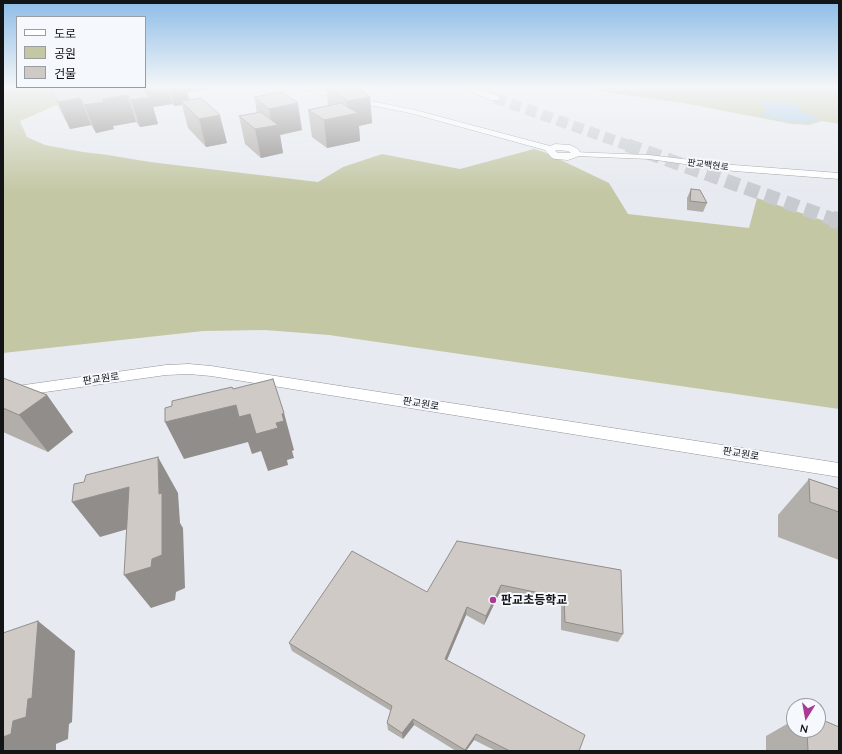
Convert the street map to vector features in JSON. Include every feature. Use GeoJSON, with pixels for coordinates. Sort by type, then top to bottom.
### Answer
{"type":"FeatureCollection","features":[{"type":"Feature","properties":{"kind":"street"},"geometry":{"type":"LineString","coordinates":[[452,122],[550,149],[559,147],[566,148],[575,151],[576,154]]}},
{"type":"Feature","properties":{"kind":"street","name":"판교백현로"},"geometry":{"type":"LineString","coordinates":[[576,154],[649,157],[734,168],[839,176]]}},
{"type":"Feature","properties":{"kind":"street","name":"판교원로"},"geometry":{"type":"LineString","coordinates":[[3,393],[166,370],[190,369],[211,371],[839,470]]}},
{"type":"Feature","properties":{"kind":"green space"},"geometry":{"type":"Polygon","coordinates":[[[3,122],[21,122],[27,137],[45,145],[150,162],[318,182],[343,167],[382,154],[460,169],[534,149],[544,152],[609,183],[628,214],[749,228],[757,198],[839,226],[839,409],[329,335],[265,330],[203,331],[3,353],[3,122]]]}},
{"type":"Feature","properties":{"kind":"green space"},"geometry":{"type":"Polygon","coordinates":[[[783,122],[818,122],[809,125],[783,122]]]}},
{"type":"Feature","properties":{"kind":"building"},"geometry":{"type":"Polygon","coordinates":[[[247,122],[274,122],[278,125],[255,129],[247,122]]]}},
{"type":"Feature","properties":{"kind":"building"},"geometry":{"type":"Polygon","coordinates":[[[691,189],[700,190],[707,203],[690,201],[691,189]]]}},
{"type":"Feature","properties":{"kind":"building"},"geometry":{"type":"Polygon","coordinates":[[[3,378],[47,395],[19,415],[3,408],[3,378]]]}},
{"type":"Feature","properties":{"kind":"building"},"geometry":{"type":"Polygon","coordinates":[[[273,379],[284,413],[282,414],[284,421],[276,423],[278,428],[256,434],[250,414],[239,417],[236,405],[165,422],[165,408],[172,406],[172,401],[232,387],[233,389],[273,379]]]}},
{"type":"Feature","properties":{"kind":"building"},"geometry":{"type":"Polygon","coordinates":[[[158,457],[159,494],[162,493],[162,555],[152,559],[151,567],[124,575],[129,487],[72,502],[74,484],[84,482],[86,475],[158,457]]]}},
{"type":"Feature","properties":{"kind":"building"},"geometry":{"type":"Polygon","coordinates":[[[809,479],[839,489],[839,512],[810,502],[809,479]]]}},
{"type":"Feature","properties":{"kind":"building","name":"판교초등학교"},"geometry":{"type":"Polygon","coordinates":[[[457,541],[621,570],[623,634],[565,622],[564,598],[501,585],[486,616],[467,607],[445,659],[585,735],[579,751],[510,751],[476,734],[465,750],[413,719],[402,733],[387,723],[392,706],[289,643],[352,551],[427,592],[457,541]]]}},
{"type":"Feature","properties":{"kind":"building"},"geometry":{"type":"Polygon","coordinates":[[[38,621],[32,698],[28,699],[26,717],[13,721],[11,734],[3,737],[3,633],[38,621]]]}},
{"type":"Feature","properties":{"kind":"building"},"geometry":{"type":"Polygon","coordinates":[[[826,721],[839,727],[839,751],[808,751],[807,738],[826,738],[826,721]]]}},
{"type":"Feature","properties":{"kind":"tunnel"},"geometry":{"type":"LineString","coordinates":[[563,122],[630,146]]}},
{"type":"Feature","properties":{"kind":"tunnel"},"geometry":{"type":"LineString","coordinates":[[627,145],[833,219]]}},
{"type":"Feature","properties":{"kind":"tunnel"},"geometry":{"type":"LineString","coordinates":[[833,219],[839,221]]}},
{"type":"Feature","properties":{"kind":"place","name":"판교초등학교"},"geometry":{"type":"Point","coordinates":[493,600]}}]}
